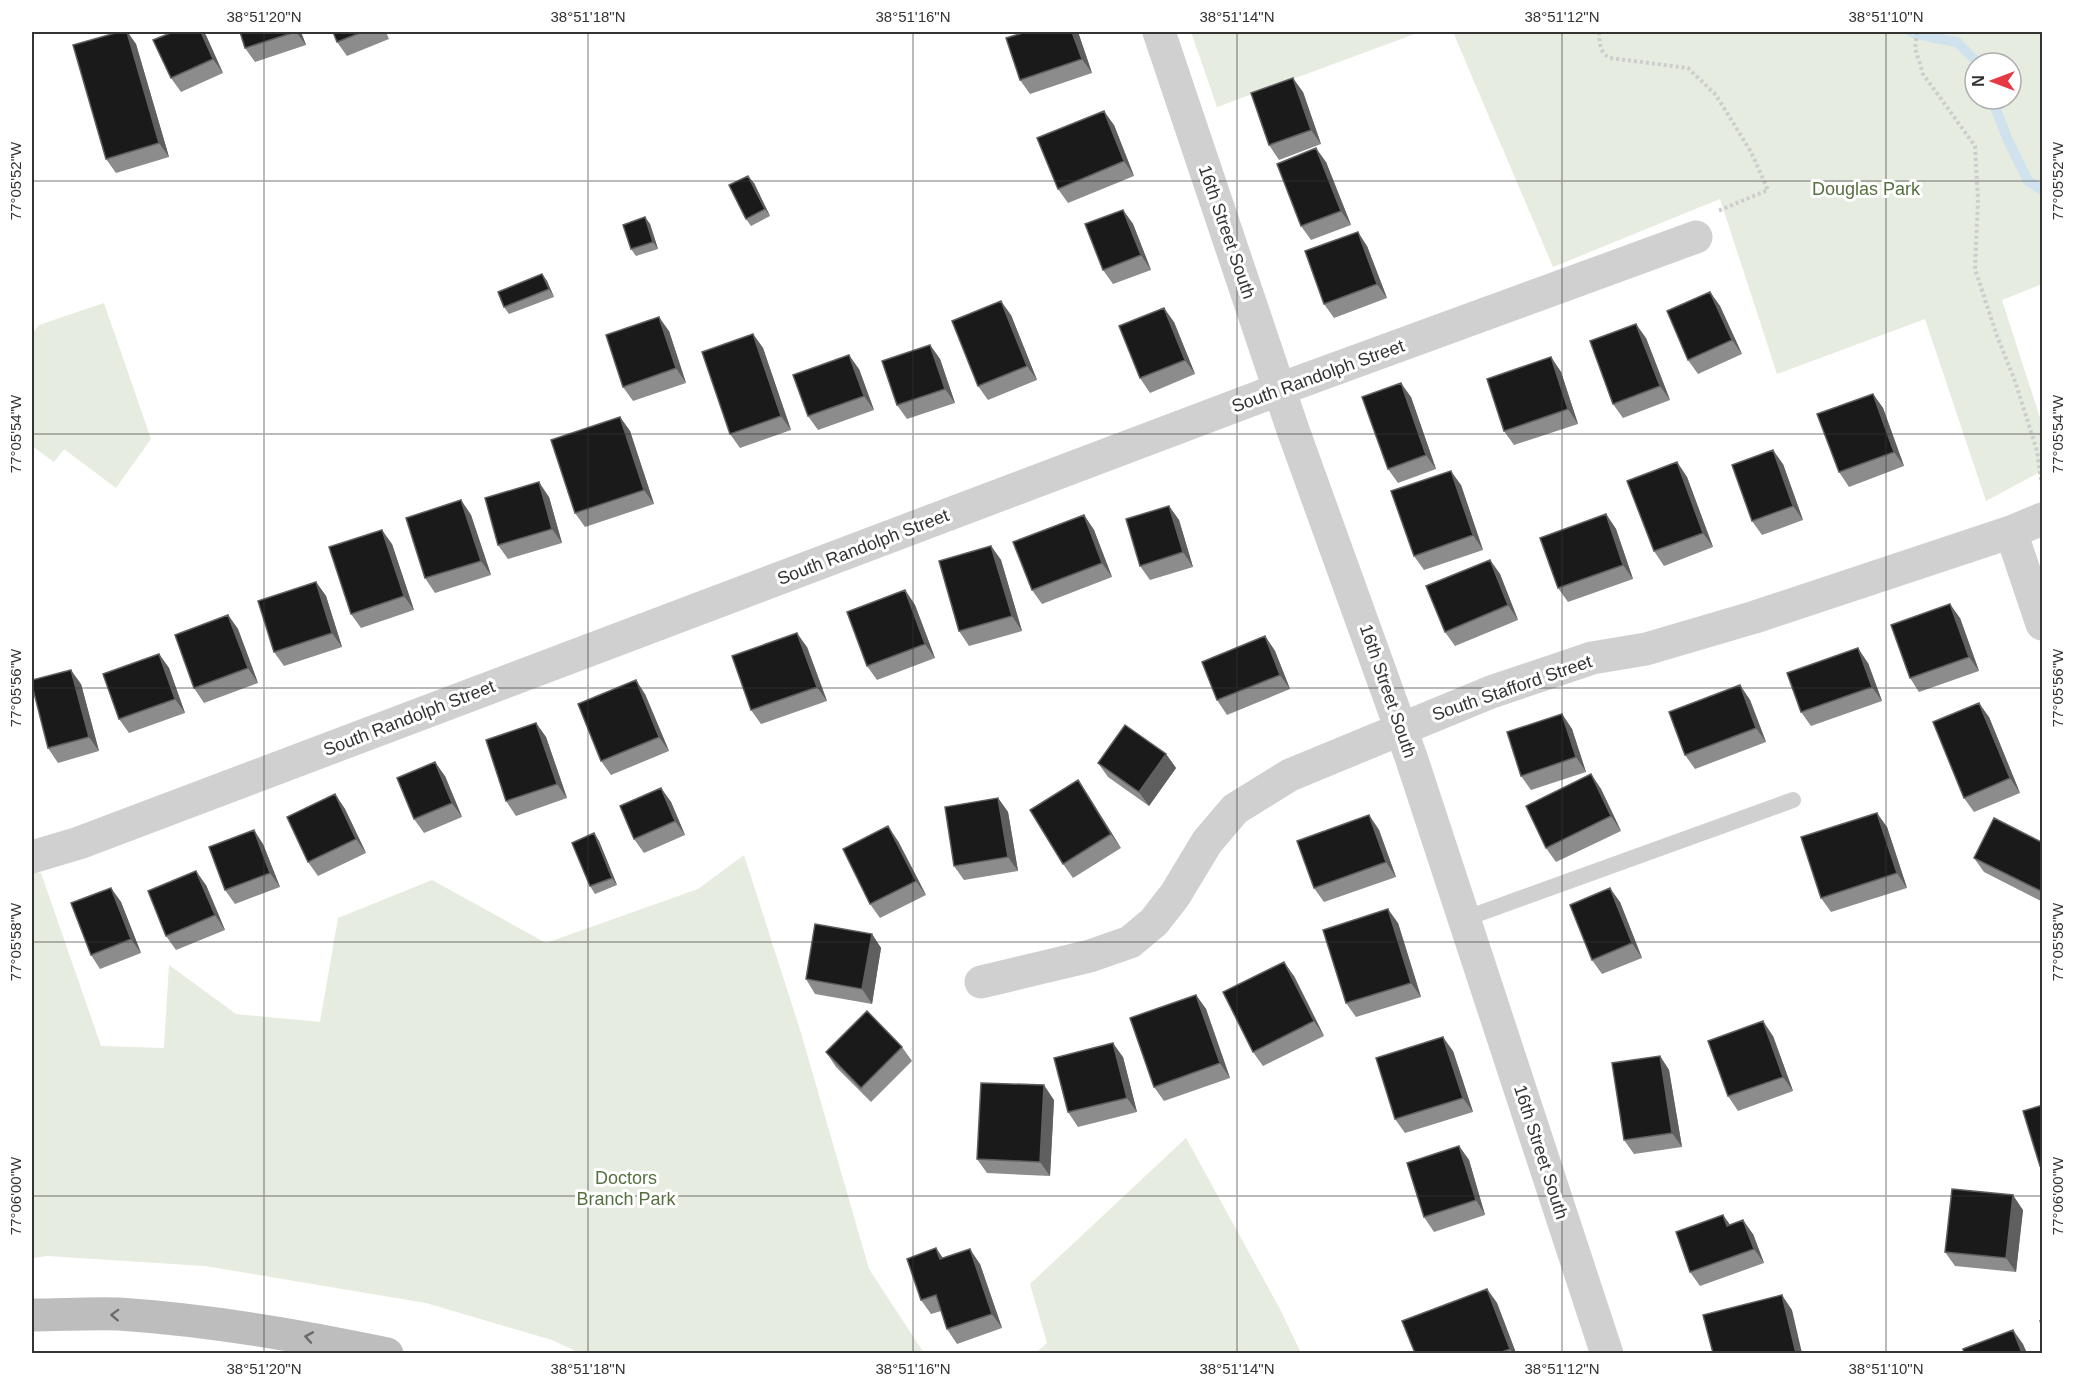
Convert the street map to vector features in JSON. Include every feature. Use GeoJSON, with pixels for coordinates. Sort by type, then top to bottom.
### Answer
{"type":"FeatureCollection","features":[{"type":"Feature","properties":{"kind":"main road"},"geometry":{"type":"LineString","coordinates":[[32,1315],[117,1314],[212,1323],[307,1337],[387,1353]]}},
{"type":"Feature","properties":{"kind":"street","name":"16th Street South"},"geometry":{"type":"LineString","coordinates":[[1159,32],[1280,389],[1401,728],[1607,1353]]}},
{"type":"Feature","properties":{"kind":"street","name":"South Randolph Street"},"geometry":{"type":"LineString","coordinates":[[32,857],[79,843],[1280,389],[1696,237]]}},
{"type":"Feature","properties":{"kind":"street","name":"South Stafford Street"},"geometry":{"type":"LineString","coordinates":[[981,982],[1090,956],[1130,942],[1154,922],[1175,895],[1207,842],[1235,809],[1290,775],[1491,692],[1592,658],[1646,649],[1755,617],[2011,532],[2043,519]]}},
{"type":"Feature","properties":{"kind":"street"},"geometry":{"type":"LineString","coordinates":[[2011,532],[2043,624]]}},
{"type":"Feature","properties":{"kind":"lane"},"geometry":{"type":"LineString","coordinates":[[1464,919],[1793,800]]}},
{"type":"Feature","properties":{"kind":"path"},"geometry":{"type":"LineString","coordinates":[[1599,32],[1600,50],[1611,58],[1688,68],[1716,95],[1751,152],[1768,190],[1723,208],[1703,222],[1696,237]]}},
{"type":"Feature","properties":{"kind":"path"},"geometry":{"type":"LineString","coordinates":[[1917,32],[1915,48],[1923,74],[1975,146],[1978,200],[1975,269],[2015,381],[2037,452],[2043,489]]}},
{"type":"Feature","properties":{"kind":"green space"},"geometry":{"type":"Polygon","coordinates":[[[1191,32],[1420,32],[1217,107],[1191,32]]]}},
{"type":"Feature","properties":{"kind":"green space","name":"Douglas Park"},"geometry":{"type":"Polygon","coordinates":[[[1453,32],[2042,32],[2042,284],[2002,300],[2042,424],[2042,471],[1986,501],[1925,319],[1777,374],[1720,199],[1553,267],[1453,32]]]}},
{"type":"Feature","properties":{"kind":"green space"},"geometry":{"type":"Polygon","coordinates":[[[104,303],[151,439],[116,488],[64,449],[54,462],[32,446],[32,334],[39,325],[104,303]]]}},
{"type":"Feature","properties":{"kind":"green space","name":"Doctors Branch Park"},"geometry":{"type":"Polygon","coordinates":[[[744,855],[801,1033],[869,1269],[924,1353],[580,1353],[552,1340],[426,1303],[205,1266],[47,1256],[32,1258],[32,871],[41,873],[101,1046],[164,1048],[169,965],[236,1014],[320,1022],[338,918],[432,880],[546,943],[698,889],[744,855]]]}},
{"type":"Feature","properties":{"kind":"green space"},"geometry":{"type":"Polygon","coordinates":[[[1186,1138],[1280,1309],[1301,1353],[1036,1353],[1047,1343],[1030,1284],[1186,1138]]]}},
{"type":"Feature","properties":{"kind":"building"},"geometry":{"type":"Polygon","coordinates":[[[119,32],[127,32],[159,143],[106,159],[73,45],[119,32]]]}},
{"type":"Feature","properties":{"kind":"building"},"geometry":{"type":"Polygon","coordinates":[[[173,32],[201,32],[213,59],[171,78],[153,40],[173,32]]]}},
{"type":"Feature","properties":{"kind":"building"},"geometry":{"type":"Polygon","coordinates":[[[240,32],[295,32],[245,48],[240,32]]]}},
{"type":"Feature","properties":{"kind":"building"},"geometry":{"type":"Polygon","coordinates":[[[333,32],[362,32],[337,42],[333,32]]]}},
{"type":"Feature","properties":{"kind":"building"},"geometry":{"type":"Polygon","coordinates":[[[1026,32],[1072,32],[1082,59],[1020,80],[1006,38],[1026,32]]]}},
{"type":"Feature","properties":{"kind":"building"},"geometry":{"type":"Polygon","coordinates":[[[1293,78],[1311,130],[1269,145],[1251,93],[1293,78]]]}},
{"type":"Feature","properties":{"kind":"building"},"geometry":{"type":"Polygon","coordinates":[[[1104,111],[1124,161],[1058,189],[1037,138],[1104,111]]]}},
{"type":"Feature","properties":{"kind":"building"},"geometry":{"type":"Polygon","coordinates":[[[1316,148],[1341,211],[1301,226],[1277,164],[1316,148]]]}},
{"type":"Feature","properties":{"kind":"building"},"geometry":{"type":"Polygon","coordinates":[[[748,176],[765,209],[746,219],[729,185],[748,176]]]}},
{"type":"Feature","properties":{"kind":"building"},"geometry":{"type":"Polygon","coordinates":[[[1123,210],[1141,255],[1103,270],[1085,224],[1123,210]]]}},
{"type":"Feature","properties":{"kind":"building"},"geometry":{"type":"Polygon","coordinates":[[[645,217],[653,242],[631,249],[623,225],[645,217]]]}},
{"type":"Feature","properties":{"kind":"building"},"geometry":{"type":"Polygon","coordinates":[[[1358,232],[1377,284],[1324,304],[1305,251],[1358,232]]]}},
{"type":"Feature","properties":{"kind":"building"},"geometry":{"type":"Polygon","coordinates":[[[542,274],[549,289],[504,307],[498,292],[542,274]]]}},
{"type":"Feature","properties":{"kind":"building"},"geometry":{"type":"Polygon","coordinates":[[[1710,292],[1732,340],[1688,360],[1667,311],[1710,292]]]}},
{"type":"Feature","properties":{"kind":"building"},"geometry":{"type":"Polygon","coordinates":[[[1001,301],[1027,366],[978,386],[952,321],[1001,301]]]}},
{"type":"Feature","properties":{"kind":"building"},"geometry":{"type":"Polygon","coordinates":[[[1164,308],[1185,360],[1140,378],[1119,326],[1164,308]]]}},
{"type":"Feature","properties":{"kind":"building"},"geometry":{"type":"Polygon","coordinates":[[[659,317],[676,368],[623,387],[606,335],[659,317]]]}},
{"type":"Feature","properties":{"kind":"building"},"geometry":{"type":"Polygon","coordinates":[[[1636,324],[1660,386],[1613,404],[1590,341],[1636,324]]]}},
{"type":"Feature","properties":{"kind":"building"},"geometry":{"type":"Polygon","coordinates":[[[753,334],[781,416],[730,434],[702,352],[753,334]]]}},
{"type":"Feature","properties":{"kind":"building"},"geometry":{"type":"Polygon","coordinates":[[[930,345],[945,389],[897,405],[882,361],[930,345]]]}},
{"type":"Feature","properties":{"kind":"building"},"geometry":{"type":"Polygon","coordinates":[[[849,355],[864,396],[808,416],[793,375],[849,355]]]}},
{"type":"Feature","properties":{"kind":"building"},"geometry":{"type":"Polygon","coordinates":[[[1551,357],[1568,409],[1504,431],[1487,379],[1551,357]]]}},
{"type":"Feature","properties":{"kind":"building"},"geometry":{"type":"Polygon","coordinates":[[[1401,383],[1426,455],[1388,469],[1362,397],[1401,383]]]}},
{"type":"Feature","properties":{"kind":"building"},"geometry":{"type":"Polygon","coordinates":[[[1873,394],[1894,452],[1839,472],[1817,414],[1873,394]]]}},
{"type":"Feature","properties":{"kind":"building"},"geometry":{"type":"Polygon","coordinates":[[[620,417],[644,490],[575,513],[551,440],[620,417]]]}},
{"type":"Feature","properties":{"kind":"building"},"geometry":{"type":"Polygon","coordinates":[[[1773,450],[1793,506],[1752,521],[1732,465],[1773,450]]]}},
{"type":"Feature","properties":{"kind":"building"},"geometry":{"type":"Polygon","coordinates":[[[1677,462],[1703,533],[1654,551],[1627,481],[1677,462]]]}},
{"type":"Feature","properties":{"kind":"building"},"geometry":{"type":"Polygon","coordinates":[[[1451,471],[1473,535],[1414,556],[1391,491],[1451,471]]]}},
{"type":"Feature","properties":{"kind":"building"},"geometry":{"type":"Polygon","coordinates":[[[539,482],[552,529],[498,545],[485,498],[539,482]]]}},
{"type":"Feature","properties":{"kind":"building"},"geometry":{"type":"Polygon","coordinates":[[[461,500],[481,561],[425,578],[406,518],[461,500]]]}},
{"type":"Feature","properties":{"kind":"building"},"geometry":{"type":"Polygon","coordinates":[[[1169,506],[1183,552],[1140,566],[1126,519],[1169,506]]]}},
{"type":"Feature","properties":{"kind":"building"},"geometry":{"type":"Polygon","coordinates":[[[1606,514],[1623,565],[1558,588],[1540,538],[1606,514]]]}},
{"type":"Feature","properties":{"kind":"building"},"geometry":{"type":"Polygon","coordinates":[[[1084,515],[1102,563],[1032,590],[1013,542],[1084,515]]]}},
{"type":"Feature","properties":{"kind":"building"},"geometry":{"type":"Polygon","coordinates":[[[382,530],[404,596],[351,614],[329,547],[382,530]]]}},
{"type":"Feature","properties":{"kind":"building"},"geometry":{"type":"Polygon","coordinates":[[[991,546],[1012,616],[959,631],[939,561],[991,546]]]}},
{"type":"Feature","properties":{"kind":"building"},"geometry":{"type":"Polygon","coordinates":[[[1490,560],[1508,605],[1445,632],[1426,586],[1490,560]]]}},
{"type":"Feature","properties":{"kind":"building"},"geometry":{"type":"Polygon","coordinates":[[[316,582],[332,633],[274,652],[258,601],[316,582]]]}},
{"type":"Feature","properties":{"kind":"building"},"geometry":{"type":"Polygon","coordinates":[[[905,590],[925,644],[867,666],[847,612],[905,590]]]}},
{"type":"Feature","properties":{"kind":"building"},"geometry":{"type":"Polygon","coordinates":[[[1950,604],[1969,657],[1910,678],[1891,625],[1950,604]]]}},
{"type":"Feature","properties":{"kind":"building"},"geometry":{"type":"Polygon","coordinates":[[[228,615],[248,668],[194,688],[175,635],[228,615]]]}},
{"type":"Feature","properties":{"kind":"building"},"geometry":{"type":"Polygon","coordinates":[[[797,633],[817,687],[751,710],[732,656],[797,633]]]}},
{"type":"Feature","properties":{"kind":"building"},"geometry":{"type":"Polygon","coordinates":[[[1265,636],[1280,675],[1217,700],[1202,662],[1265,636]]]}},
{"type":"Feature","properties":{"kind":"building"},"geometry":{"type":"Polygon","coordinates":[[[1858,648],[1872,687],[1801,712],[1787,673],[1858,648]]]}},
{"type":"Feature","properties":{"kind":"building"},"geometry":{"type":"Polygon","coordinates":[[[159,654],[175,699],[119,719],[103,674],[159,654]]]}},
{"type":"Feature","properties":{"kind":"building"},"geometry":{"type":"Polygon","coordinates":[[[71,670],[89,737],[48,748],[32,680],[71,670]]]}},
{"type":"Feature","properties":{"kind":"building"},"geometry":{"type":"Polygon","coordinates":[[[636,680],[659,737],[601,761],[578,704],[636,680]]]}},
{"type":"Feature","properties":{"kind":"building"},"geometry":{"type":"Polygon","coordinates":[[[1740,685],[1756,728],[1685,755],[1669,712],[1740,685]]]}},
{"type":"Feature","properties":{"kind":"building"},"geometry":{"type":"Polygon","coordinates":[[[1979,703],[2010,778],[1964,798],[1933,722],[1979,703]]]}},
{"type":"Feature","properties":{"kind":"building"},"geometry":{"type":"Polygon","coordinates":[[[1562,714],[1576,757],[1521,776],[1507,732],[1562,714]]]}},
{"type":"Feature","properties":{"kind":"building"},"geometry":{"type":"Polygon","coordinates":[[[536,723],[557,784],[506,801],[486,740],[536,723]]]}},
{"type":"Feature","properties":{"kind":"building"},"geometry":{"type":"Polygon","coordinates":[[[1125,725],[1166,754],[1139,792],[1098,763],[1125,725]]]}},
{"type":"Feature","properties":{"kind":"building"},"geometry":{"type":"Polygon","coordinates":[[[435,762],[452,803],[414,819],[397,778],[435,762]]]}},
{"type":"Feature","properties":{"kind":"building"},"geometry":{"type":"Polygon","coordinates":[[[1591,774],[1611,816],[1546,848],[1526,806],[1591,774]]]}},
{"type":"Feature","properties":{"kind":"building"},"geometry":{"type":"Polygon","coordinates":[[[1078,780],[1111,834],[1063,864],[1030,810],[1078,780]]]}},
{"type":"Feature","properties":{"kind":"building"},"geometry":{"type":"Polygon","coordinates":[[[661,788],[675,821],[634,839],[620,806],[661,788]]]}},
{"type":"Feature","properties":{"kind":"building"},"geometry":{"type":"Polygon","coordinates":[[[335,794],[356,839],[308,862],[287,817],[335,794]]]}},
{"type":"Feature","properties":{"kind":"building"},"geometry":{"type":"Polygon","coordinates":[[[998,798],[1008,857],[954,866],[945,807],[998,798]]]}},
{"type":"Feature","properties":{"kind":"building"},"geometry":{"type":"Polygon","coordinates":[[[1877,813],[1897,873],[1821,898],[1801,837],[1877,813]]]}},
{"type":"Feature","properties":{"kind":"building"},"geometry":{"type":"Polygon","coordinates":[[[1369,815],[1386,862],[1314,888],[1297,841],[1369,815]]]}},
{"type":"Feature","properties":{"kind":"building"},"geometry":{"type":"Polygon","coordinates":[[[1994,818],[2043,843],[2043,892],[1974,858],[1994,818]]]}},
{"type":"Feature","properties":{"kind":"building"},"geometry":{"type":"Polygon","coordinates":[[[888,826],[916,881],[870,904],[843,849],[888,826]]]}},
{"type":"Feature","properties":{"kind":"building"},"geometry":{"type":"Polygon","coordinates":[[[254,830],[270,873],[225,890],[209,847],[254,830]]]}},
{"type":"Feature","properties":{"kind":"building"},"geometry":{"type":"Polygon","coordinates":[[[594,833],[612,878],[590,886],[572,843],[594,833]]]}},
{"type":"Feature","properties":{"kind":"building"},"geometry":{"type":"Polygon","coordinates":[[[196,871],[215,915],[166,936],[148,891],[196,871]]]}},
{"type":"Feature","properties":{"kind":"building"},"geometry":{"type":"Polygon","coordinates":[[[111,888],[131,939],[91,955],[71,903],[111,888]]]}},
{"type":"Feature","properties":{"kind":"building"},"geometry":{"type":"Polygon","coordinates":[[[1610,888],[1632,943],[1592,960],[1570,905],[1610,888]]]}},
{"type":"Feature","properties":{"kind":"building"},"geometry":{"type":"Polygon","coordinates":[[[1388,909],[1411,983],[1346,1003],[1323,930],[1388,909]]]}},
{"type":"Feature","properties":{"kind":"building"},"geometry":{"type":"Polygon","coordinates":[[[815,924],[872,934],[862,989],[806,979],[815,924]]]}},
{"type":"Feature","properties":{"kind":"building"},"geometry":{"type":"Polygon","coordinates":[[[1284,962],[1314,1021],[1253,1052],[1223,992],[1284,962]]]}},
{"type":"Feature","properties":{"kind":"building"},"geometry":{"type":"Polygon","coordinates":[[[1196,995],[1220,1063],[1154,1087],[1130,1018],[1196,995]]]}},
{"type":"Feature","properties":{"kind":"building"},"geometry":{"type":"Polygon","coordinates":[[[867,1011],[902,1047],[861,1088],[826,1052],[867,1011]]]}},
{"type":"Feature","properties":{"kind":"building"},"geometry":{"type":"Polygon","coordinates":[[[1763,1021],[1783,1077],[1728,1096],[1708,1041],[1763,1021]]]}},
{"type":"Feature","properties":{"kind":"building"},"geometry":{"type":"Polygon","coordinates":[[[1443,1037],[1463,1098],[1395,1119],[1376,1058],[1443,1037]]]}},
{"type":"Feature","properties":{"kind":"building"},"geometry":{"type":"Polygon","coordinates":[[[1113,1043],[1127,1098],[1068,1112],[1054,1058],[1113,1043]]]}},
{"type":"Feature","properties":{"kind":"building"},"geometry":{"type":"Polygon","coordinates":[[[1660,1056],[1672,1133],[1624,1140],[1612,1063],[1660,1056]]]}},
{"type":"Feature","properties":{"kind":"building"},"geometry":{"type":"Polygon","coordinates":[[[981,1083],[1044,1085],[1040,1162],[977,1159],[981,1083]]]}},
{"type":"Feature","properties":{"kind":"building"},"geometry":{"type":"Polygon","coordinates":[[[2043,1105],[2043,1165],[2040,1166],[2023,1111],[2043,1105]]]}},
{"type":"Feature","properties":{"kind":"building"},"geometry":{"type":"Polygon","coordinates":[[[1459,1146],[1476,1200],[1424,1217],[1407,1163],[1459,1146]]]}},
{"type":"Feature","properties":{"kind":"building"},"geometry":{"type":"Polygon","coordinates":[[[1952,1189],[2013,1195],[2006,1258],[1945,1252],[1952,1189]]]}},
{"type":"Feature","properties":{"kind":"building"},"geometry":{"type":"Polygon","coordinates":[[[1723,1215],[1727,1226],[1743,1220],[1754,1249],[1690,1272],[1676,1232],[1723,1215]]]}},
{"type":"Feature","properties":{"kind":"building"},"geometry":{"type":"Polygon","coordinates":[[[936,1248],[940,1259],[970,1249],[992,1314],[947,1329],[936,1295],[921,1300],[907,1259],[936,1248]]]}},
{"type":"Feature","properties":{"kind":"building"},"geometry":{"type":"Polygon","coordinates":[[[1487,1289],[1510,1349],[1499,1353],[1415,1353],[1402,1321],[1487,1289]]]}},
{"type":"Feature","properties":{"kind":"building"},"geometry":{"type":"Polygon","coordinates":[[[1782,1295],[1796,1353],[1713,1353],[1703,1315],[1782,1295]]]}},
{"type":"Feature","properties":{"kind":"building"},"geometry":{"type":"Polygon","coordinates":[[[2013,1330],[2022,1353],[1964,1353],[1963,1349],[2013,1330]]]}},
{"type":"Feature","properties":{"kind":"waterway"},"geometry":{"type":"LineString","coordinates":[[1911,32],[1957,42],[1966,51]]}},
{"type":"Feature","properties":{"kind":"waterway"},"geometry":{"type":"LineString","coordinates":[[1997,111],[2028,181],[2042,190]]}}]}
